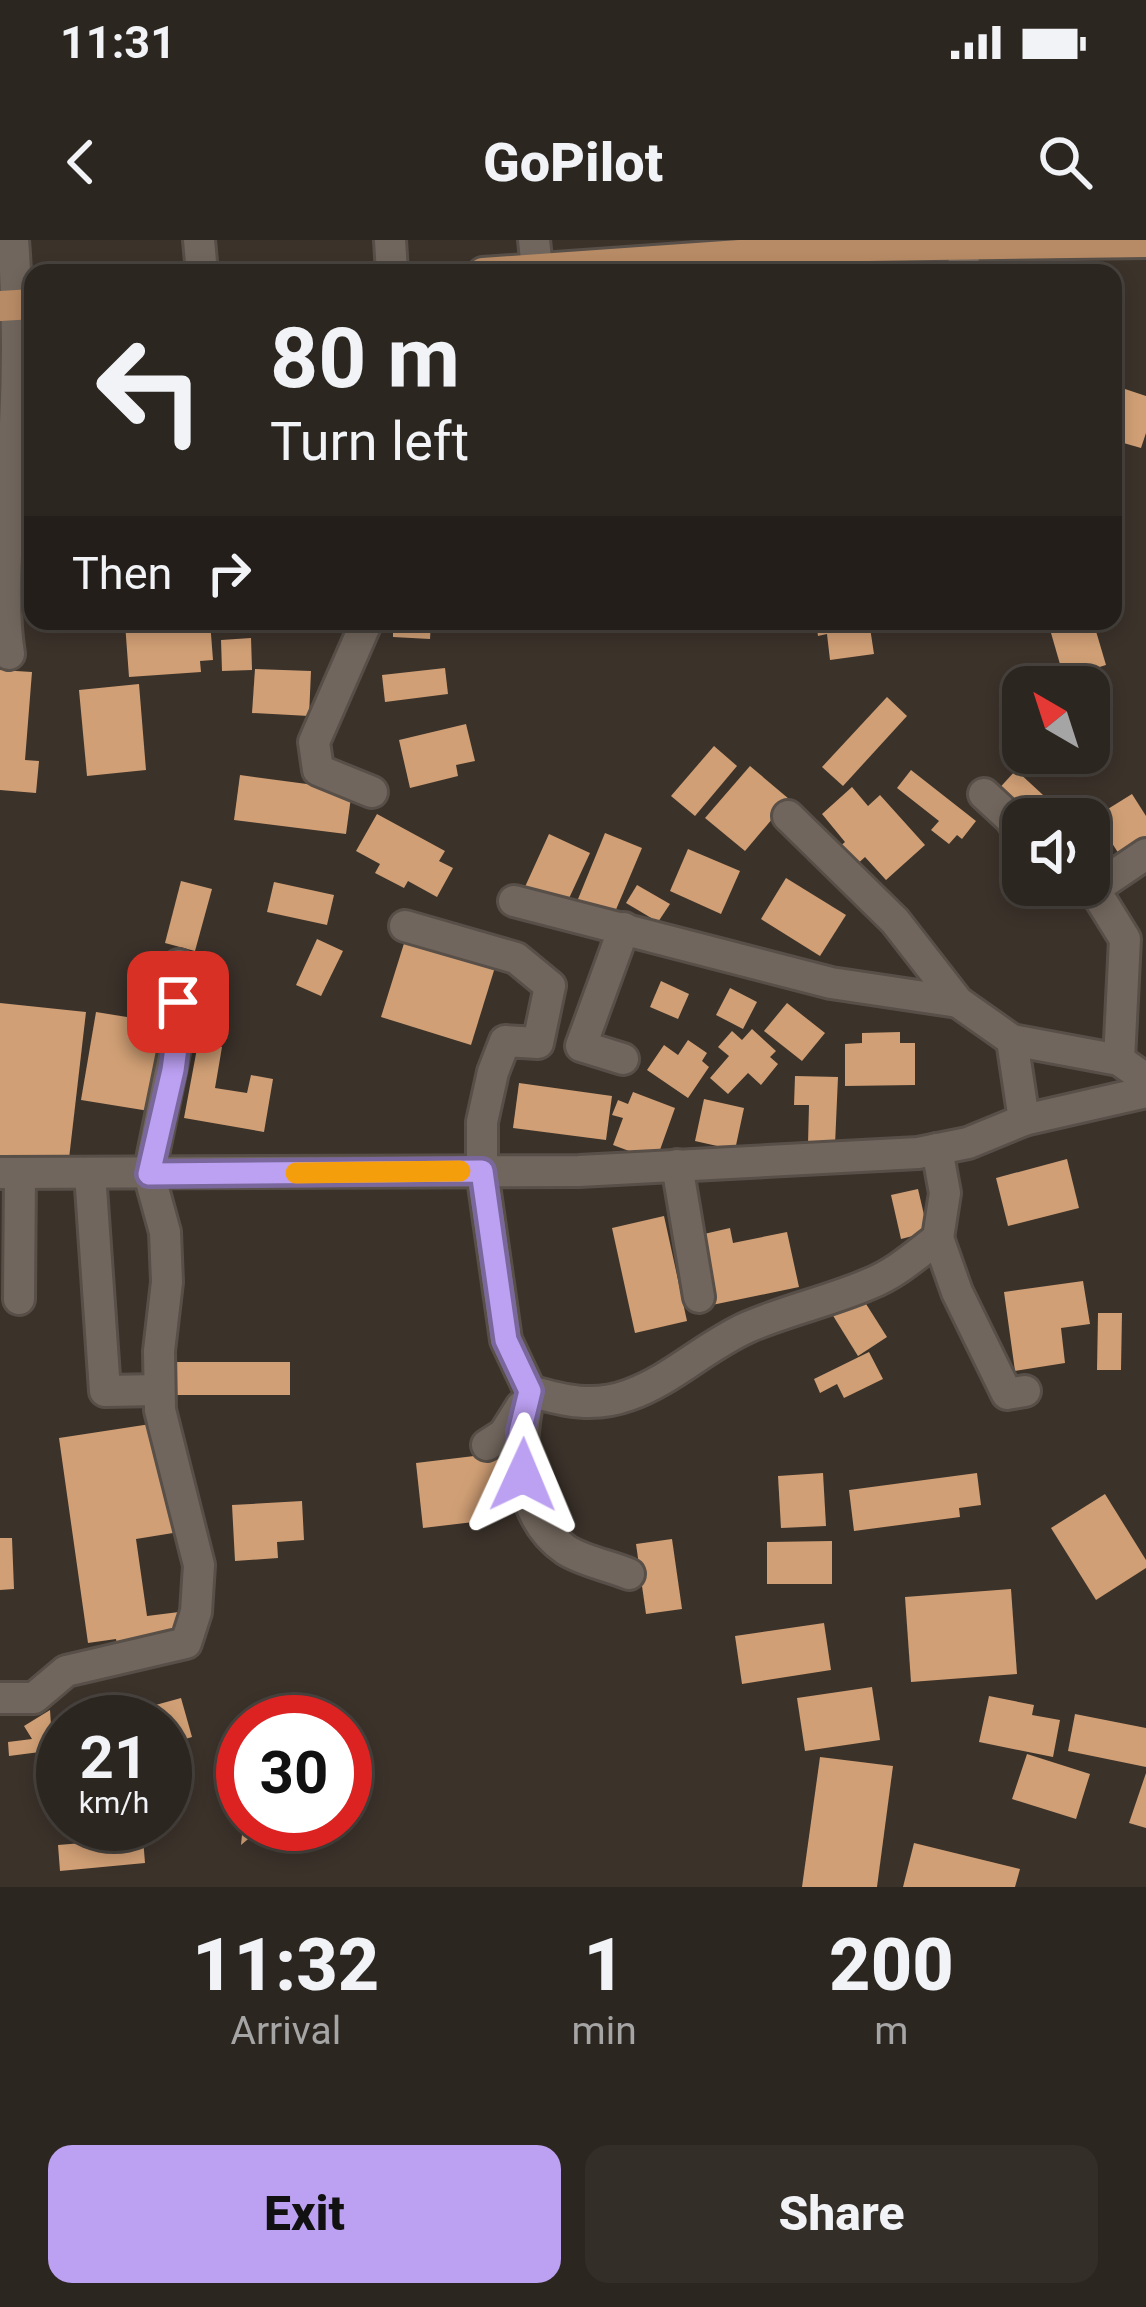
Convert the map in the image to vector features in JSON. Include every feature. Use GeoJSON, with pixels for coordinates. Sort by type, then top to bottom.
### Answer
{"type":"FeatureCollection","features":[{"type":"Feature","properties":{"kind":"main road"},"geometry":{"type":"LineString","coordinates":[[535,255],[694,258],[867,246],[964,259],[1146,242]]}},
{"type":"Feature","properties":{"kind":"street"},"geometry":{"type":"LineString","coordinates":[[9,655],[4,635],[15,426],[13,240]]}},
{"type":"Feature","properties":{"kind":"street"},"geometry":{"type":"LineString","coordinates":[[363,630],[314,742],[318,770],[372,792]]}},
{"type":"Feature","properties":{"kind":"street"},"geometry":{"type":"LineString","coordinates":[[984,794],[1002,811]]}},
{"type":"Feature","properties":{"kind":"street"},"geometry":{"type":"LineString","coordinates":[[788,816],[895,921],[958,1002],[1012,1040],[1119,1060],[1146,1079]]}},
{"type":"Feature","properties":{"kind":"street"},"geometry":{"type":"LineString","coordinates":[[1110,873],[1146,854]]}},
{"type":"Feature","properties":{"kind":"street"},"geometry":{"type":"LineString","coordinates":[[514,901],[831,983],[958,1002]]}},
{"type":"Feature","properties":{"kind":"street"},"geometry":{"type":"LineString","coordinates":[[1100,906],[1125,939],[1119,1060]]}},
{"type":"Feature","properties":{"kind":"street"},"geometry":{"type":"LineString","coordinates":[[405,926],[516,958],[550,986],[538,1042],[506,1041],[493,1072],[482,1122],[482,1171],[506,1340],[530,1391],[520,1432],[523,1475],[539,1520],[566,1550],[629,1574]]}},
{"type":"Feature","properties":{"kind":"street"},"geometry":{"type":"LineString","coordinates":[[623,1059],[581,1046],[624,928]]}},
{"type":"Feature","properties":{"kind":"street"},"geometry":{"type":"LineString","coordinates":[[0,1698],[34,1698],[66,1671],[186,1643],[196,1612],[199,1565],[160,1410],[165,1232],[149,1174],[178,1033],[179,965]]}},
{"type":"Feature","properties":{"kind":"street"},"geometry":{"type":"LineString","coordinates":[[1012,1040],[1024,1120]]}},
{"type":"Feature","properties":{"kind":"street"},"geometry":{"type":"LineString","coordinates":[[19,1299],[10,1173],[482,1171],[937,1149],[968,1143],[1024,1120],[1146,1092]]}},
{"type":"Feature","properties":{"kind":"street"},"geometry":{"type":"LineString","coordinates":[[937,1149],[945,1193],[938,1238],[957,1292],[1007,1394],[1025,1391]]}},
{"type":"Feature","properties":{"kind":"street"},"geometry":{"type":"LineString","coordinates":[[676,1165],[699,1297]]}},
{"type":"Feature","properties":{"kind":"street"},"geometry":{"type":"LineString","coordinates":[[90,1173],[105,1391],[159,1390]]}},
{"type":"Feature","properties":{"kind":"street"},"geometry":{"type":"LineString","coordinates":[[530,1391],[576,1404],[626,1396],[747,1328],[871,1284],[938,1238]]}},
{"type":"Feature","properties":{"kind":"street"},"geometry":{"type":"LineString","coordinates":[[487,1445],[504,1434],[530,1391]]}},
{"type":"Feature","properties":{"kind":"building"},"geometry":{"type":"Polygon","coordinates":[[[1019,257],[1021,264],[997,264],[998,259],[1019,257]]]}},
{"type":"Feature","properties":{"kind":"building"},"geometry":{"type":"Polygon","coordinates":[[[1122,388],[1146,396],[1141,448],[1122,443],[1122,388]]]}},
{"type":"Feature","properties":{"kind":"building"},"geometry":{"type":"Polygon","coordinates":[[[126,630],[211,630],[213,660],[200,661],[201,672],[129,677],[126,630]]]}},
{"type":"Feature","properties":{"kind":"building"},"geometry":{"type":"Polygon","coordinates":[[[393,630],[430,630],[430,639],[393,637],[393,630]]]}},
{"type":"Feature","properties":{"kind":"building"},"geometry":{"type":"Polygon","coordinates":[[[817,630],[870,630],[874,654],[830,660],[827,634],[818,636],[817,630]]]}},
{"type":"Feature","properties":{"kind":"building"},"geometry":{"type":"Polygon","coordinates":[[[1050,630],[1096,630],[1106,665],[1061,666],[1050,630]]]}},
{"type":"Feature","properties":{"kind":"building"},"geometry":{"type":"Polygon","coordinates":[[[251,638],[252,670],[222,671],[221,640],[251,638]]]}},
{"type":"Feature","properties":{"kind":"building"},"geometry":{"type":"Polygon","coordinates":[[[445,668],[448,694],[385,702],[382,675],[445,668]]]}},
{"type":"Feature","properties":{"kind":"building"},"geometry":{"type":"Polygon","coordinates":[[[255,669],[311,671],[309,716],[252,713],[255,669]]]}},
{"type":"Feature","properties":{"kind":"building"},"geometry":{"type":"Polygon","coordinates":[[[0,670],[32,672],[25,760],[39,761],[36,793],[0,790],[0,670]]]}},
{"type":"Feature","properties":{"kind":"building"},"geometry":{"type":"Polygon","coordinates":[[[139,684],[146,770],[87,776],[79,690],[139,684]]]}},
{"type":"Feature","properties":{"kind":"building"},"geometry":{"type":"Polygon","coordinates":[[[887,697],[907,716],[843,786],[822,767],[887,697]]]}},
{"type":"Feature","properties":{"kind":"building"},"geometry":{"type":"Polygon","coordinates":[[[466,724],[475,761],[456,765],[458,776],[410,788],[399,740],[466,724]]]}},
{"type":"Feature","properties":{"kind":"building"},"geometry":{"type":"Polygon","coordinates":[[[714,746],[737,766],[695,816],[671,796],[714,746]]]}},
{"type":"Feature","properties":{"kind":"building"},"geometry":{"type":"Polygon","coordinates":[[[750,766],[789,799],[745,851],[705,818],[750,766]]]}},
{"type":"Feature","properties":{"kind":"building"},"geometry":{"type":"Polygon","coordinates":[[[911,770],[976,821],[962,839],[957,835],[949,844],[931,830],[939,821],[897,788],[911,770]]]}},
{"type":"Feature","properties":{"kind":"building"},"geometry":{"type":"Polygon","coordinates":[[[1012,774],[1020,774],[1046,798],[1002,801],[994,794],[1012,774]]]}},
{"type":"Feature","properties":{"kind":"building"},"geometry":{"type":"Polygon","coordinates":[[[240,775],[352,790],[346,834],[234,820],[240,775]]]}},
{"type":"Feature","properties":{"kind":"building"},"geometry":{"type":"Polygon","coordinates":[[[852,787],[868,806],[880,795],[925,845],[886,880],[865,857],[854,867],[838,848],[845,842],[822,814],[852,787]]]}},
{"type":"Feature","properties":{"kind":"building"},"geometry":{"type":"Polygon","coordinates":[[[1132,794],[1146,816],[1146,837],[1119,854],[1110,840],[1110,808],[1132,794]]]}},
{"type":"Feature","properties":{"kind":"building"},"geometry":{"type":"Polygon","coordinates":[[[377,814],[445,851],[439,861],[453,868],[437,897],[408,881],[404,888],[375,873],[380,864],[356,851],[377,814]]]}},
{"type":"Feature","properties":{"kind":"building"},"geometry":{"type":"Polygon","coordinates":[[[605,833],[642,848],[612,919],[576,904],[605,833]]]}},
{"type":"Feature","properties":{"kind":"building"},"geometry":{"type":"Polygon","coordinates":[[[549,834],[590,853],[565,907],[524,889],[549,834]]]}},
{"type":"Feature","properties":{"kind":"building"},"geometry":{"type":"Polygon","coordinates":[[[688,849],[740,871],[721,914],[670,891],[688,849]]]}},
{"type":"Feature","properties":{"kind":"building"},"geometry":{"type":"Polygon","coordinates":[[[786,878],[846,915],[820,956],[761,919],[786,878]]]}},
{"type":"Feature","properties":{"kind":"building"},"geometry":{"type":"Polygon","coordinates":[[[181,881],[212,889],[195,951],[165,943],[181,881]]]}},
{"type":"Feature","properties":{"kind":"building"},"geometry":{"type":"Polygon","coordinates":[[[274,882],[334,895],[327,925],[267,912],[274,882]]]}},
{"type":"Feature","properties":{"kind":"building"},"geometry":{"type":"Polygon","coordinates":[[[637,885],[670,904],[658,922],[626,903],[637,885]]]}},
{"type":"Feature","properties":{"kind":"building"},"geometry":{"type":"Polygon","coordinates":[[[406,937],[496,964],[471,1045],[381,1017],[406,937]]]}},
{"type":"Feature","properties":{"kind":"building"},"geometry":{"type":"Polygon","coordinates":[[[317,939],[343,951],[321,996],[296,985],[317,939]]]}},
{"type":"Feature","properties":{"kind":"building"},"geometry":{"type":"Polygon","coordinates":[[[661,981],[689,994],[678,1019],[650,1007],[661,981]]]}},
{"type":"Feature","properties":{"kind":"building"},"geometry":{"type":"Polygon","coordinates":[[[730,988],[757,1002],[743,1029],[716,1015],[730,988]]]}},
{"type":"Feature","properties":{"kind":"building"},"geometry":{"type":"Polygon","coordinates":[[[0,1003],[86,1012],[67,1176],[0,1168],[0,1003]]]}},
{"type":"Feature","properties":{"kind":"building"},"geometry":{"type":"Polygon","coordinates":[[[787,1003],[825,1033],[802,1061],[764,1031],[787,1003]]]}},
{"type":"Feature","properties":{"kind":"building"},"geometry":{"type":"Polygon","coordinates":[[[96,1012],[164,1023],[149,1111],[81,1100],[96,1012]]]}},
{"type":"Feature","properties":{"kind":"building"},"geometry":{"type":"Polygon","coordinates":[[[752,1029],[776,1051],[770,1057],[778,1064],[761,1085],[748,1073],[728,1094],[710,1078],[729,1056],[718,1047],[732,1031],[742,1040],[752,1029]]]}},
{"type":"Feature","properties":{"kind":"building"},"geometry":{"type":"Polygon","coordinates":[[[900,1032],[900,1043],[915,1043],[915,1085],[845,1086],[845,1044],[862,1043],[862,1033],[900,1032]]]}},
{"type":"Feature","properties":{"kind":"building"},"geometry":{"type":"Polygon","coordinates":[[[688,1040],[707,1053],[702,1061],[709,1067],[688,1098],[647,1070],[664,1045],[678,1055],[688,1040]]]}},
{"type":"Feature","properties":{"kind":"building"},"geometry":{"type":"Polygon","coordinates":[[[198,1043],[222,1047],[215,1088],[247,1093],[251,1075],[273,1079],[264,1132],[184,1118],[198,1043]]]}},
{"type":"Feature","properties":{"kind":"building"},"geometry":{"type":"Polygon","coordinates":[[[795,1076],[838,1077],[835,1145],[808,1144],[809,1105],[794,1105],[795,1076]]]}},
{"type":"Feature","properties":{"kind":"building"},"geometry":{"type":"Polygon","coordinates":[[[519,1083],[612,1096],[606,1140],[513,1128],[519,1083]]]}},
{"type":"Feature","properties":{"kind":"building"},"geometry":{"type":"Polygon","coordinates":[[[633,1092],[675,1108],[656,1161],[613,1145],[623,1118],[612,1115],[618,1100],[628,1104],[633,1092]]]}},
{"type":"Feature","properties":{"kind":"building"},"geometry":{"type":"Polygon","coordinates":[[[704,1099],[744,1108],[735,1150],[695,1141],[704,1099]]]}},
{"type":"Feature","properties":{"kind":"building"},"geometry":{"type":"Polygon","coordinates":[[[1067,1159],[1079,1208],[1008,1226],[996,1178],[1067,1159]]]}},
{"type":"Feature","properties":{"kind":"building"},"geometry":{"type":"Polygon","coordinates":[[[918,1189],[928,1232],[901,1239],[891,1195],[918,1189]]]}},
{"type":"Feature","properties":{"kind":"building"},"geometry":{"type":"Polygon","coordinates":[[[664,1216],[687,1321],[635,1333],[612,1228],[664,1216]]]}},
{"type":"Feature","properties":{"kind":"building"},"geometry":{"type":"Polygon","coordinates":[[[730,1228],[733,1243],[787,1232],[799,1287],[707,1306],[696,1251],[707,1249],[704,1234],[730,1228]]]}},
{"type":"Feature","properties":{"kind":"building"},"geometry":{"type":"Polygon","coordinates":[[[1083,1281],[1090,1324],[1061,1328],[1065,1363],[1015,1371],[1004,1292],[1083,1281]]]}},
{"type":"Feature","properties":{"kind":"building"},"geometry":{"type":"Polygon","coordinates":[[[861,1296],[887,1337],[858,1356],[832,1314],[861,1296]]]}},
{"type":"Feature","properties":{"kind":"building"},"geometry":{"type":"Polygon","coordinates":[[[1098,1313],[1122,1313],[1121,1370],[1097,1370],[1098,1313]]]}},
{"type":"Feature","properties":{"kind":"building"},"geometry":{"type":"Polygon","coordinates":[[[869,1352],[883,1379],[844,1398],[837,1384],[820,1393],[814,1379],[869,1352]]]}},
{"type":"Feature","properties":{"kind":"building"},"geometry":{"type":"Polygon","coordinates":[[[176,1362],[290,1362],[290,1395],[176,1395],[176,1362]]]}},
{"type":"Feature","properties":{"kind":"building"},"geometry":{"type":"Polygon","coordinates":[[[157,1423],[173,1533],[136,1539],[147,1616],[179,1612],[184,1642],[118,1652],[116,1639],[88,1643],[59,1438],[157,1423]]]}},
{"type":"Feature","properties":{"kind":"building"},"geometry":{"type":"Polygon","coordinates":[[[499,1453],[504,1494],[496,1495],[499,1519],[423,1528],[416,1463],[499,1453]]]}},
{"type":"Feature","properties":{"kind":"building"},"geometry":{"type":"Polygon","coordinates":[[[823,1473],[826,1526],[781,1528],[778,1476],[823,1473]]]}},
{"type":"Feature","properties":{"kind":"building"},"geometry":{"type":"Polygon","coordinates":[[[977,1473],[981,1505],[959,1508],[960,1517],[854,1531],[849,1490],[977,1473]]]}},
{"type":"Feature","properties":{"kind":"building"},"geometry":{"type":"Polygon","coordinates":[[[1105,1494],[1146,1560],[1146,1568],[1096,1600],[1051,1528],[1105,1494]]]}},
{"type":"Feature","properties":{"kind":"building"},"geometry":{"type":"Polygon","coordinates":[[[302,1501],[304,1540],[277,1542],[278,1558],[235,1561],[232,1505],[302,1501]]]}},
{"type":"Feature","properties":{"kind":"building"},"geometry":{"type":"Polygon","coordinates":[[[0,1538],[12,1538],[14,1589],[0,1590],[0,1538]]]}},
{"type":"Feature","properties":{"kind":"building"},"geometry":{"type":"Polygon","coordinates":[[[672,1539],[682,1609],[646,1614],[636,1544],[672,1539]]]}},
{"type":"Feature","properties":{"kind":"building"},"geometry":{"type":"Polygon","coordinates":[[[832,1541],[832,1584],[767,1584],[767,1542],[832,1541]]]}},
{"type":"Feature","properties":{"kind":"building"},"geometry":{"type":"Polygon","coordinates":[[[1011,1589],[1017,1674],[911,1682],[905,1597],[1011,1589]]]}},
{"type":"Feature","properties":{"kind":"building"},"geometry":{"type":"Polygon","coordinates":[[[824,1623],[831,1670],[742,1684],[735,1636],[824,1623]]]}},
{"type":"Feature","properties":{"kind":"building"},"geometry":{"type":"Polygon","coordinates":[[[872,1687],[880,1740],[805,1751],[797,1698],[872,1687]]]}},
{"type":"Feature","properties":{"kind":"building"},"geometry":{"type":"Polygon","coordinates":[[[989,1696],[1034,1705],[1032,1715],[1060,1720],[1053,1757],[979,1742],[989,1696]]]}},
{"type":"Feature","properties":{"kind":"building"},"geometry":{"type":"Polygon","coordinates":[[[1075,1714],[1146,1728],[1146,1767],[1068,1751],[1075,1714]]]}},
{"type":"Feature","properties":{"kind":"building"},"geometry":{"type":"Polygon","coordinates":[[[36,1719],[36,1752],[9,1756],[8,1742],[32,1739],[24,1726],[36,1719]]]}},
{"type":"Feature","properties":{"kind":"building"},"geometry":{"type":"Polygon","coordinates":[[[1027,1754],[1090,1774],[1076,1819],[1012,1799],[1027,1754]]]}},
{"type":"Feature","properties":{"kind":"building"},"geometry":{"type":"Polygon","coordinates":[[[820,1757],[893,1766],[877,1887],[802,1887],[820,1757]]]}},
{"type":"Feature","properties":{"kind":"building"},"geometry":{"type":"Polygon","coordinates":[[[1146,1773],[1146,1828],[1129,1823],[1146,1773]]]}},
{"type":"Feature","properties":{"kind":"building"},"geometry":{"type":"Polygon","coordinates":[[[914,1843],[1020,1869],[1015,1887],[903,1887],[914,1843]]]}},
{"type":"Feature","properties":{"kind":"building"},"geometry":{"type":"Polygon","coordinates":[[[58,1851],[144,1851],[145,1863],[60,1871],[58,1851]]]}},
{"type":"Feature","properties":{"kind":"slow traffic"},"geometry":{"type":"LineString","coordinates":[[296,1173],[460,1171]]}},
{"type":"Feature","properties":{"kind":"route"},"geometry":{"type":"LineString","coordinates":[[178,1002],[173,1070],[149,1174],[482,1171],[506,1340],[530,1391],[520,1432],[523,1475]]}}]}
